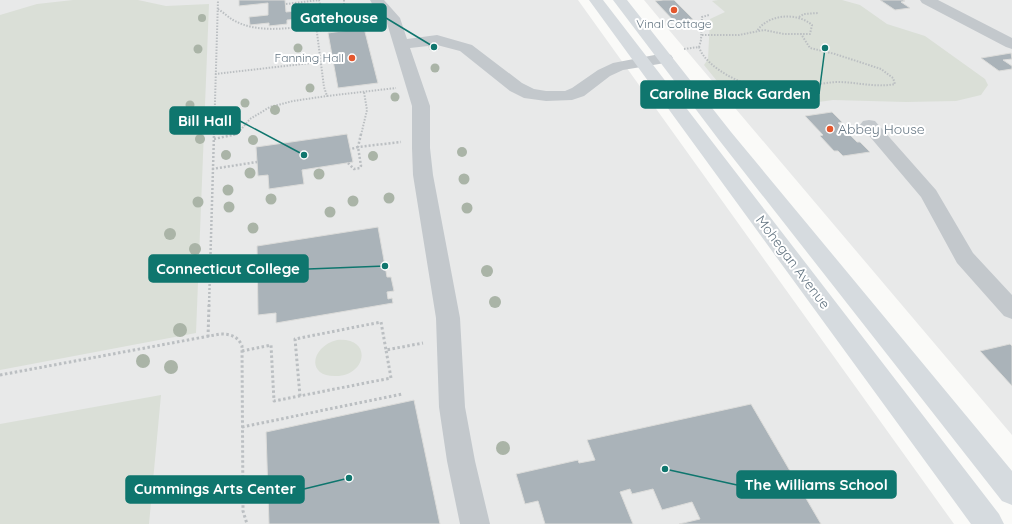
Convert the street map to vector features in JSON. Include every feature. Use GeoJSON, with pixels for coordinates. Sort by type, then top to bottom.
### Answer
{"type":"FeatureCollection","features":[{"type":"Feature","properties":{"kind":"highway","name":"Mohegan Avenue"},"geometry":{"type":"LineString","coordinates":[[596,0],[989,524]]}},
{"type":"Feature","properties":{"kind":"highway","name":"Mohegan Avenue"},"geometry":{"type":"LineString","coordinates":[[620,0],[675,53],[730,142],[1012,492]]}},
{"type":"Feature","properties":{"kind":"street"},"geometry":{"type":"LineString","coordinates":[[376,0],[392,17],[421,106],[421,148],[423,175],[448,318],[449,373],[452,407],[475,524]]}},
{"type":"Feature","properties":{"kind":"street"},"geometry":{"type":"LineString","coordinates":[[927,0],[1012,44]]}},
{"type":"Feature","properties":{"kind":"street"},"geometry":{"type":"LineString","coordinates":[[403,51],[440,54],[456,46],[468,49],[516,87],[530,94],[546,96],[559,96],[575,93],[585,88],[610,69],[625,64],[675,53]]}},
{"type":"Feature","properties":{"kind":"street"},"geometry":{"type":"LineString","coordinates":[[869,125],[929,194],[965,258],[1012,310]]}},
{"type":"Feature","properties":{"kind":"path"},"geometry":{"type":"LineString","coordinates":[[208,337],[218,0]]}},
{"type":"Feature","properties":{"kind":"path"},"geometry":{"type":"LineString","coordinates":[[218,8],[233,20],[247,25],[278,29],[316,25],[322,20],[319,0],[286,4]]}},
{"type":"Feature","properties":{"kind":"path"},"geometry":{"type":"LineString","coordinates":[[344,0],[344,10],[348,27]]}},
{"type":"Feature","properties":{"kind":"path"},"geometry":{"type":"LineString","coordinates":[[308,14],[322,12]]}},
{"type":"Feature","properties":{"kind":"path"},"geometry":{"type":"LineString","coordinates":[[757,31],[762,24],[769,20],[800,17],[804,14],[818,13]]}},
{"type":"Feature","properties":{"kind":"path"},"geometry":{"type":"LineString","coordinates":[[709,15],[702,17],[700,20],[702,35],[699,52],[704,59],[728,75],[761,89],[773,90],[804,82],[818,84],[840,82],[876,86],[895,84],[893,78],[881,69],[835,54],[810,48],[801,34]]}},
{"type":"Feature","properties":{"kind":"path"},"geometry":{"type":"LineString","coordinates":[[702,35],[735,35],[764,30],[784,34],[810,34],[812,25],[810,21],[800,17]]}},
{"type":"Feature","properties":{"kind":"path"},"geometry":{"type":"LineString","coordinates":[[317,31],[376,24]]}},
{"type":"Feature","properties":{"kind":"path"},"geometry":{"type":"LineString","coordinates":[[316,25],[326,96]]}},
{"type":"Feature","properties":{"kind":"path"},"geometry":{"type":"LineString","coordinates":[[675,53],[700,47]]}},
{"type":"Feature","properties":{"kind":"path"},"geometry":{"type":"LineString","coordinates":[[215,74],[320,62]]}},
{"type":"Feature","properties":{"kind":"path"},"geometry":{"type":"LineString","coordinates":[[214,139],[237,134],[250,119],[270,106],[326,96],[403,87]]}},
{"type":"Feature","properties":{"kind":"path"},"geometry":{"type":"LineString","coordinates":[[348,163],[354,169],[360,168],[361,164],[358,148],[367,110],[364,92]]}},
{"type":"Feature","properties":{"kind":"path"},"geometry":{"type":"LineString","coordinates":[[350,149],[402,142]]}},
{"type":"Feature","properties":{"kind":"path"},"geometry":{"type":"LineString","coordinates":[[212,169],[257,162]]}},
{"type":"Feature","properties":{"kind":"path"},"geometry":{"type":"LineString","coordinates":[[242,351],[272,345],[274,401],[300,396],[391,378],[381,322],[295,339],[300,396]]}},
{"type":"Feature","properties":{"kind":"path"},"geometry":{"type":"LineString","coordinates":[[0,375],[225,334],[232,335],[240,341],[242,351],[243,511],[247,524]]}},
{"type":"Feature","properties":{"kind":"path"},"geometry":{"type":"LineString","coordinates":[[386,350],[423,343]]}},
{"type":"Feature","properties":{"kind":"path"},"geometry":{"type":"LineString","coordinates":[[242,427],[402,394]]}},
{"type":"Feature","properties":{"kind":"shaded area"},"geometry":{"type":"Polygon","coordinates":[[[0,0],[578,0],[954,524],[0,524],[0,0]]]}},
{"type":"Feature","properties":{"kind":"shaded area"},"geometry":{"type":"Polygon","coordinates":[[[73,0],[138,0],[166,6],[209,4],[196,333],[0,370],[0,15],[37,4],[73,0]]]}},
{"type":"Feature","properties":{"kind":"shaded area"},"geometry":{"type":"Polygon","coordinates":[[[644,0],[1012,0],[1012,435],[669,30],[644,0]]]}},
{"type":"Feature","properties":{"kind":"shaded area"},"geometry":{"type":"Polygon","coordinates":[[[842,0],[860,5],[887,24],[925,36],[985,79],[988,85],[981,95],[956,101],[906,102],[833,100],[782,107],[738,107],[704,65],[708,59],[710,19],[725,12],[712,1],[842,0]]]}},
{"type":"Feature","properties":{"kind":"shaded area"},"geometry":{"type":"Polygon","coordinates":[[[337,340],[349,341],[357,344],[361,350],[362,357],[354,370],[346,375],[325,375],[319,371],[316,366],[315,360],[317,354],[329,343],[337,340]]]}},
{"type":"Feature","properties":{"kind":"shaded area"},"geometry":{"type":"Polygon","coordinates":[[[161,395],[149,524],[0,524],[0,424],[161,395]]]}},
{"type":"Feature","properties":{"kind":"building"},"geometry":{"type":"Polygon","coordinates":[[[239,0],[285,0],[286,12],[307,10],[308,18],[287,20],[287,24],[269,26],[269,23],[250,25],[249,17],[268,15],[268,3],[239,6],[239,0]]]}},
{"type":"Feature","properties":{"kind":"building","name":"Vinal Cottage"},"geometry":{"type":"Polygon","coordinates":[[[674,0],[693,19],[675,22],[655,1],[674,0]]]}},
{"type":"Feature","properties":{"kind":"building"},"geometry":{"type":"Polygon","coordinates":[[[880,0],[903,0],[905,1],[901,2],[910,8],[895,10],[880,0]]]}},
{"type":"Feature","properties":{"kind":"building","name":"Fanning Hall"},"geometry":{"type":"Polygon","coordinates":[[[364,28],[378,83],[338,88],[328,33],[364,28]]]}},
{"type":"Feature","properties":{"kind":"building"},"geometry":{"type":"Polygon","coordinates":[[[437,44],[439,49],[430,50],[428,45],[437,44]]]}},
{"type":"Feature","properties":{"kind":"building"},"geometry":{"type":"Polygon","coordinates":[[[1011,53],[1012,59],[1003,60],[1012,66],[1012,69],[999,71],[981,58],[1011,53]]]}},
{"type":"Feature","properties":{"kind":"building","name":"Abbey House"},"geometry":{"type":"Polygon","coordinates":[[[832,112],[842,122],[838,123],[857,142],[860,142],[870,152],[843,156],[838,151],[834,151],[820,136],[823,135],[805,116],[832,112]]]}},
{"type":"Feature","properties":{"kind":"building"},"geometry":{"type":"Polygon","coordinates":[[[347,134],[353,162],[302,170],[304,184],[269,189],[268,175],[258,176],[256,147],[347,134]]]}},
{"type":"Feature","properties":{"kind":"building"},"geometry":{"type":"Polygon","coordinates":[[[378,227],[387,277],[391,277],[394,291],[387,292],[388,299],[392,298],[393,303],[276,323],[276,313],[258,315],[257,246],[378,227]]]}},
{"type":"Feature","properties":{"kind":"building"},"geometry":{"type":"Polygon","coordinates":[[[1010,344],[1012,346],[1012,386],[980,351],[1010,344]]]}},
{"type":"Feature","properties":{"kind":"building"},"geometry":{"type":"Polygon","coordinates":[[[414,400],[440,524],[269,524],[266,432],[414,400]]]}},
{"type":"Feature","properties":{"kind":"building"},"geometry":{"type":"Polygon","coordinates":[[[751,404],[821,524],[679,524],[700,519],[692,502],[662,510],[653,489],[632,494],[630,489],[620,492],[633,524],[545,524],[538,501],[525,504],[516,474],[578,460],[579,463],[595,460],[587,440],[751,404]]]}},
{"type":"Feature","properties":{"kind":"place","name":"Vinal Cottage"},"geometry":{"type":"Point","coordinates":[674,10]}},
{"type":"Feature","properties":{"kind":"place","name":"Gatehouse"},"geometry":{"type":"Point","coordinates":[434,47]}},
{"type":"Feature","properties":{"kind":"place","name":"Caroline Black Garden"},"geometry":{"type":"Point","coordinates":[825,48]}},
{"type":"Feature","properties":{"kind":"place","name":"Fanning Hall"},"geometry":{"type":"Point","coordinates":[352,58]}},
{"type":"Feature","properties":{"kind":"place","name":"Abbey House"},"geometry":{"type":"Point","coordinates":[830,129]}},
{"type":"Feature","properties":{"kind":"place","name":"Bill Hall"},"geometry":{"type":"Point","coordinates":[304,155]}},
{"type":"Feature","properties":{"kind":"place","name":"Connecticut College"},"geometry":{"type":"Point","coordinates":[385,266]}},
{"type":"Feature","properties":{"kind":"place","name":"The Williams School"},"geometry":{"type":"Point","coordinates":[665,469]}},
{"type":"Feature","properties":{"kind":"place","name":"Cummings Arts Center"},"geometry":{"type":"Point","coordinates":[349,478]}}]}
